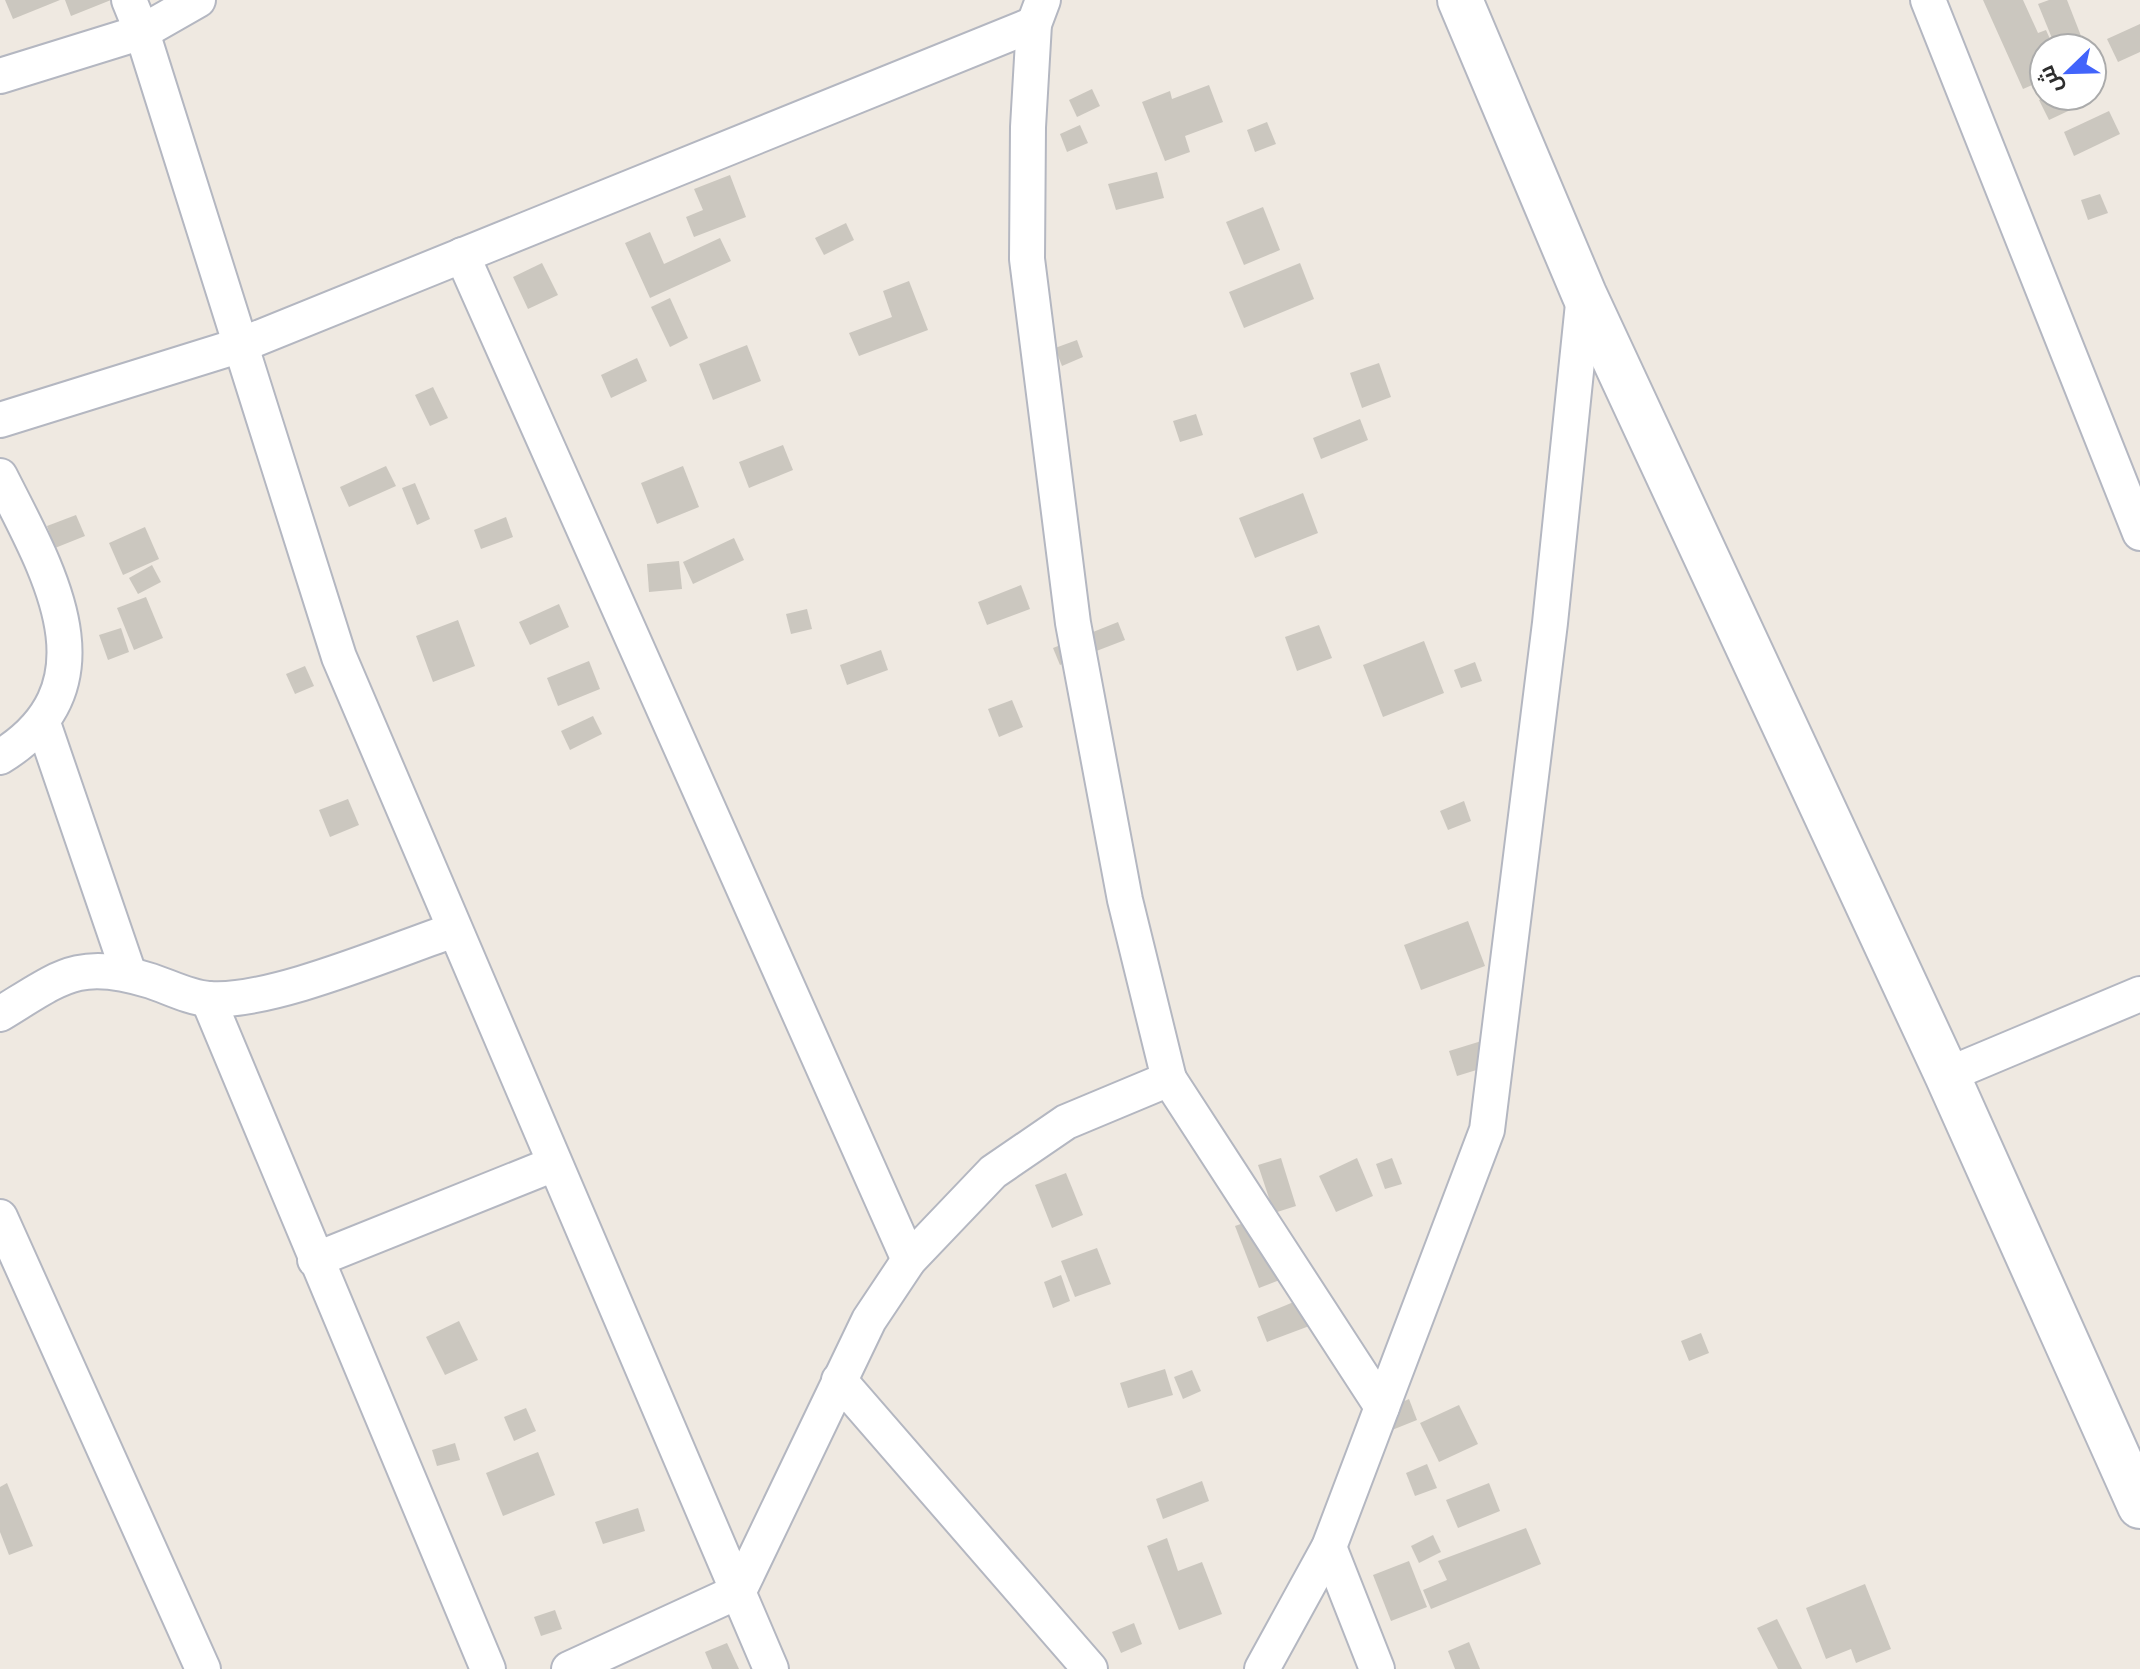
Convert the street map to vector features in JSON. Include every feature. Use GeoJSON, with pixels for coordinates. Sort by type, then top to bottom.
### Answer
{"type":"FeatureCollection","features":[{"type":"Feature","properties":{"kind":"street"},"geometry":{"type":"LineString","coordinates":[[129,0],[142,32],[339,657],[771,1669]]}},
{"type":"Feature","properties":{"kind":"street"},"geometry":{"type":"LineString","coordinates":[[0,76],[142,32],[198,0]]}},
{"type":"Feature","properties":{"kind":"street"},"geometry":{"type":"LineString","coordinates":[[1460,0],[1584,294],[1947,1075],[2140,1506]]}},
{"type":"Feature","properties":{"kind":"street"},"geometry":{"type":"LineString","coordinates":[[1928,0],[2140,533]]}},
{"type":"Feature","properties":{"kind":"street"},"geometry":{"type":"LineString","coordinates":[[0,420],[241,345],[1038,12],[1028,127],[1027,259],[1073,623],[1125,900],[1169,1079],[1382,1407]]}},
{"type":"Feature","properties":{"kind":"street"},"geometry":{"type":"LineString","coordinates":[[462,255],[909,1260]]}},
{"type":"Feature","properties":{"kind":"street"},"geometry":{"type":"LineString","coordinates":[[1262,1669],[1329,1547],[1487,1130],[1550,623],[1584,294]]}},
{"type":"Feature","properties":{"kind":"street"},"geometry":{"type":"LineString","coordinates":[[0,757],[43,723],[61,694],[67,648],[45,569],[2,488]]}},
{"type":"Feature","properties":{"kind":"street"},"geometry":{"type":"LineString","coordinates":[[43,723],[129,974]]}},
{"type":"Feature","properties":{"kind":"street"},"geometry":{"type":"LineString","coordinates":[[0,1014],[62,976],[94,968],[129,974],[208,999],[265,993],[454,930]]}},
{"type":"Feature","properties":{"kind":"street"},"geometry":{"type":"LineString","coordinates":[[1947,1075],[2140,994]]}},
{"type":"Feature","properties":{"kind":"street"},"geometry":{"type":"LineString","coordinates":[[208,999],[488,1669]]}},
{"type":"Feature","properties":{"kind":"street"},"geometry":{"type":"LineString","coordinates":[[569,1669],[739,1591],[869,1320],[909,1260],[993,1172],[1066,1122],[1169,1079]]}},
{"type":"Feature","properties":{"kind":"street"},"geometry":{"type":"LineString","coordinates":[[315,1260],[554,1164]]}},
{"type":"Feature","properties":{"kind":"street"},"geometry":{"type":"LineString","coordinates":[[0,1217],[203,1669]]}},
{"type":"Feature","properties":{"kind":"street"},"geometry":{"type":"LineString","coordinates":[[839,1380],[1090,1669]]}},
{"type":"Feature","properties":{"kind":"street"},"geometry":{"type":"LineString","coordinates":[[1329,1547],[1377,1669]]}},
{"type":"Feature","properties":{"kind":"building"},"geometry":{"type":"Polygon","coordinates":[[[5,0],[60,0],[13,19],[5,0]]]}},
{"type":"Feature","properties":{"kind":"building"},"geometry":{"type":"Polygon","coordinates":[[[65,0],[111,0],[71,16],[65,0]]]}},
{"type":"Feature","properties":{"kind":"building"},"geometry":{"type":"Polygon","coordinates":[[[1983,0],[2023,0],[2038,32],[2028,32],[2028,87],[2023,89],[1983,0]]]}},
{"type":"Feature","properties":{"kind":"building"},"geometry":{"type":"Polygon","coordinates":[[[2049,0],[2067,0],[2079,32],[2049,32],[2038,4],[2049,0]]]}},
{"type":"Feature","properties":{"kind":"building"},"geometry":{"type":"Polygon","coordinates":[[[2140,24],[2140,52],[2118,62],[2108,39],[2140,24]]]}},
{"type":"Feature","properties":{"kind":"building"},"geometry":{"type":"Polygon","coordinates":[[[1209,85],[1223,122],[1185,136],[1190,152],[1165,161],[1142,102],[1170,91],[1172,99],[1209,85]]]}},
{"type":"Feature","properties":{"kind":"building"},"geometry":{"type":"Polygon","coordinates":[[[1092,89],[1100,106],[1077,117],[1069,100],[1092,89]]]}},
{"type":"Feature","properties":{"kind":"building"},"geometry":{"type":"Polygon","coordinates":[[[2108,111],[2120,134],[2074,156],[2064,132],[2108,111]]]}},
{"type":"Feature","properties":{"kind":"building"},"geometry":{"type":"Polygon","coordinates":[[[2045,112],[2066,112],[2049,120],[2045,112]]]}},
{"type":"Feature","properties":{"kind":"building"},"geometry":{"type":"Polygon","coordinates":[[[1267,122],[1276,144],[1255,152],[1247,130],[1267,122]]]}},
{"type":"Feature","properties":{"kind":"building"},"geometry":{"type":"Polygon","coordinates":[[[1080,125],[1088,143],[1067,152],[1060,134],[1080,125]]]}},
{"type":"Feature","properties":{"kind":"building"},"geometry":{"type":"Polygon","coordinates":[[[1157,172],[1164,198],[1116,210],[1108,184],[1157,172]]]}},
{"type":"Feature","properties":{"kind":"building"},"geometry":{"type":"Polygon","coordinates":[[[730,175],[746,217],[694,237],[686,217],[703,210],[694,189],[730,175]]]}},
{"type":"Feature","properties":{"kind":"building"},"geometry":{"type":"Polygon","coordinates":[[[2100,194],[2108,213],[2088,220],[2081,200],[2100,194]]]}},
{"type":"Feature","properties":{"kind":"building"},"geometry":{"type":"Polygon","coordinates":[[[1263,207],[1280,250],[1244,265],[1226,222],[1263,207]]]}},
{"type":"Feature","properties":{"kind":"building"},"geometry":{"type":"Polygon","coordinates":[[[846,223],[854,240],[824,255],[815,238],[846,223]]]}},
{"type":"Feature","properties":{"kind":"building"},"geometry":{"type":"Polygon","coordinates":[[[650,232],[664,264],[720,238],[731,261],[650,298],[625,243],[650,232]]]}},
{"type":"Feature","properties":{"kind":"building"},"geometry":{"type":"Polygon","coordinates":[[[542,263],[558,295],[528,309],[513,277],[542,263]]]}},
{"type":"Feature","properties":{"kind":"building"},"geometry":{"type":"Polygon","coordinates":[[[1300,263],[1314,299],[1244,328],[1229,292],[1300,263]]]}},
{"type":"Feature","properties":{"kind":"building"},"geometry":{"type":"Polygon","coordinates":[[[909,281],[928,330],[859,356],[849,333],[892,317],[883,291],[909,281]]]}},
{"type":"Feature","properties":{"kind":"building"},"geometry":{"type":"Polygon","coordinates":[[[670,298],[688,338],[670,347],[651,307],[670,298]]]}},
{"type":"Feature","properties":{"kind":"building"},"geometry":{"type":"Polygon","coordinates":[[[1077,340],[1083,357],[1062,366],[1055,348],[1077,340]]]}},
{"type":"Feature","properties":{"kind":"building"},"geometry":{"type":"Polygon","coordinates":[[[747,345],[761,381],[713,400],[699,364],[747,345]]]}},
{"type":"Feature","properties":{"kind":"building"},"geometry":{"type":"Polygon","coordinates":[[[637,358],[647,381],[611,398],[601,375],[637,358]]]}},
{"type":"Feature","properties":{"kind":"building"},"geometry":{"type":"Polygon","coordinates":[[[1379,363],[1391,397],[1362,408],[1350,373],[1379,363]]]}},
{"type":"Feature","properties":{"kind":"building"},"geometry":{"type":"Polygon","coordinates":[[[433,387],[448,418],[430,426],[415,395],[433,387]]]}},
{"type":"Feature","properties":{"kind":"building"},"geometry":{"type":"Polygon","coordinates":[[[1196,414],[1203,435],[1180,442],[1173,421],[1196,414]]]}},
{"type":"Feature","properties":{"kind":"building"},"geometry":{"type":"Polygon","coordinates":[[[1360,419],[1368,440],[1321,459],[1313,438],[1360,419]]]}},
{"type":"Feature","properties":{"kind":"building"},"geometry":{"type":"Polygon","coordinates":[[[783,445],[793,470],[749,488],[739,462],[783,445]]]}},
{"type":"Feature","properties":{"kind":"building"},"geometry":{"type":"Polygon","coordinates":[[[386,466],[396,486],[349,507],[340,487],[386,466]]]}},
{"type":"Feature","properties":{"kind":"building"},"geometry":{"type":"Polygon","coordinates":[[[683,466],[699,507],[657,524],[641,483],[683,466]]]}},
{"type":"Feature","properties":{"kind":"building"},"geometry":{"type":"Polygon","coordinates":[[[415,483],[430,519],[417,525],[402,488],[415,483]]]}},
{"type":"Feature","properties":{"kind":"building"},"geometry":{"type":"Polygon","coordinates":[[[1303,493],[1318,533],[1255,558],[1239,518],[1303,493]]]}},
{"type":"Feature","properties":{"kind":"building"},"geometry":{"type":"Polygon","coordinates":[[[76,515],[85,536],[55,548],[47,526],[76,515]]]}},
{"type":"Feature","properties":{"kind":"building"},"geometry":{"type":"Polygon","coordinates":[[[506,517],[513,537],[481,549],[474,530],[506,517]]]}},
{"type":"Feature","properties":{"kind":"building"},"geometry":{"type":"Polygon","coordinates":[[[145,527],[159,559],[123,575],[109,543],[145,527]]]}},
{"type":"Feature","properties":{"kind":"building"},"geometry":{"type":"Polygon","coordinates":[[[734,538],[744,560],[693,584],[683,562],[734,538]]]}},
{"type":"Feature","properties":{"kind":"building"},"geometry":{"type":"Polygon","coordinates":[[[679,561],[682,589],[649,592],[647,564],[679,561]]]}},
{"type":"Feature","properties":{"kind":"building"},"geometry":{"type":"Polygon","coordinates":[[[152,565],[161,582],[138,594],[129,578],[152,565]]]}},
{"type":"Feature","properties":{"kind":"building"},"geometry":{"type":"Polygon","coordinates":[[[1021,585],[1030,609],[987,625],[978,602],[1021,585]]]}},
{"type":"Feature","properties":{"kind":"building"},"geometry":{"type":"Polygon","coordinates":[[[146,597],[163,638],[134,650],[117,608],[146,597]]]}},
{"type":"Feature","properties":{"kind":"building"},"geometry":{"type":"Polygon","coordinates":[[[559,604],[569,627],[530,645],[519,622],[559,604]]]}},
{"type":"Feature","properties":{"kind":"building"},"geometry":{"type":"Polygon","coordinates":[[[807,609],[812,629],[791,634],[786,614],[807,609]]]}},
{"type":"Feature","properties":{"kind":"building"},"geometry":{"type":"Polygon","coordinates":[[[458,620],[475,666],[433,682],[416,636],[458,620]]]}},
{"type":"Feature","properties":{"kind":"building"},"geometry":{"type":"Polygon","coordinates":[[[1118,622],[1125,640],[1060,665],[1053,648],[1118,622]]]}},
{"type":"Feature","properties":{"kind":"building"},"geometry":{"type":"Polygon","coordinates":[[[1319,625],[1332,658],[1297,671],[1285,637],[1319,625]]]}},
{"type":"Feature","properties":{"kind":"building"},"geometry":{"type":"Polygon","coordinates":[[[121,628],[129,652],[108,660],[99,635],[121,628]]]}},
{"type":"Feature","properties":{"kind":"building"},"geometry":{"type":"Polygon","coordinates":[[[1424,641],[1444,693],[1383,717],[1363,665],[1424,641]]]}},
{"type":"Feature","properties":{"kind":"building"},"geometry":{"type":"Polygon","coordinates":[[[881,650],[888,670],[847,685],[840,665],[881,650]]]}},
{"type":"Feature","properties":{"kind":"building"},"geometry":{"type":"Polygon","coordinates":[[[589,661],[600,689],[558,706],[547,678],[589,661]]]}},
{"type":"Feature","properties":{"kind":"building"},"geometry":{"type":"Polygon","coordinates":[[[1475,662],[1482,681],[1461,688],[1454,670],[1475,662]]]}},
{"type":"Feature","properties":{"kind":"building"},"geometry":{"type":"Polygon","coordinates":[[[305,666],[314,686],[295,694],[286,674],[305,666]]]}},
{"type":"Feature","properties":{"kind":"building"},"geometry":{"type":"Polygon","coordinates":[[[1012,700],[1023,727],[999,737],[988,709],[1012,700]]]}},
{"type":"Feature","properties":{"kind":"building"},"geometry":{"type":"Polygon","coordinates":[[[593,716],[602,734],[570,750],[561,731],[593,716]]]}},
{"type":"Feature","properties":{"kind":"building"},"geometry":{"type":"Polygon","coordinates":[[[348,799],[359,825],[330,837],[319,810],[348,799]]]}},
{"type":"Feature","properties":{"kind":"building"},"geometry":{"type":"Polygon","coordinates":[[[1464,801],[1471,821],[1448,830],[1440,811],[1464,801]]]}},
{"type":"Feature","properties":{"kind":"building"},"geometry":{"type":"Polygon","coordinates":[[[1468,921],[1485,966],[1421,990],[1404,945],[1468,921]]]}},
{"type":"Feature","properties":{"kind":"building"},"geometry":{"type":"Polygon","coordinates":[[[1488,1039],[1496,1064],[1457,1076],[1449,1051],[1488,1039]]]}},
{"type":"Feature","properties":{"kind":"building"},"geometry":{"type":"Polygon","coordinates":[[[1281,1158],[1296,1206],[1274,1213],[1258,1165],[1281,1158]]]}},
{"type":"Feature","properties":{"kind":"building"},"geometry":{"type":"Polygon","coordinates":[[[1357,1158],[1373,1196],[1336,1212],[1319,1176],[1357,1158]]]}},
{"type":"Feature","properties":{"kind":"building"},"geometry":{"type":"Polygon","coordinates":[[[1392,1158],[1402,1184],[1385,1189],[1376,1164],[1392,1158]]]}},
{"type":"Feature","properties":{"kind":"building"},"geometry":{"type":"Polygon","coordinates":[[[1066,1173],[1083,1215],[1052,1228],[1035,1185],[1066,1173]]]}},
{"type":"Feature","properties":{"kind":"building"},"geometry":{"type":"Polygon","coordinates":[[[1258,1218],[1303,1271],[1259,1288],[1235,1226],[1258,1218]]]}},
{"type":"Feature","properties":{"kind":"building"},"geometry":{"type":"Polygon","coordinates":[[[1097,1248],[1111,1284],[1075,1297],[1061,1261],[1097,1248]]]}},
{"type":"Feature","properties":{"kind":"building"},"geometry":{"type":"Polygon","coordinates":[[[1061,1275],[1070,1301],[1053,1308],[1044,1282],[1061,1275]]]}},
{"type":"Feature","properties":{"kind":"building"},"geometry":{"type":"Polygon","coordinates":[[[1301,1299],[1312,1325],[1267,1342],[1257,1317],[1301,1299]]]}},
{"type":"Feature","properties":{"kind":"building"},"geometry":{"type":"Polygon","coordinates":[[[459,1321],[478,1360],[445,1375],[426,1337],[459,1321]]]}},
{"type":"Feature","properties":{"kind":"building"},"geometry":{"type":"Polygon","coordinates":[[[1701,1333],[1709,1353],[1689,1361],[1681,1341],[1701,1333]]]}},
{"type":"Feature","properties":{"kind":"building"},"geometry":{"type":"Polygon","coordinates":[[[1165,1369],[1173,1395],[1128,1408],[1120,1383],[1165,1369]]]}},
{"type":"Feature","properties":{"kind":"building"},"geometry":{"type":"Polygon","coordinates":[[[1192,1370],[1201,1391],[1183,1399],[1174,1377],[1192,1370]]]}},
{"type":"Feature","properties":{"kind":"building"},"geometry":{"type":"Polygon","coordinates":[[[1409,1399],[1417,1420],[1392,1430],[1384,1410],[1409,1399]]]}},
{"type":"Feature","properties":{"kind":"building"},"geometry":{"type":"Polygon","coordinates":[[[1459,1405],[1478,1444],[1439,1462],[1420,1423],[1459,1405]]]}},
{"type":"Feature","properties":{"kind":"building"},"geometry":{"type":"Polygon","coordinates":[[[526,1408],[536,1431],[514,1441],[504,1417],[526,1408]]]}},
{"type":"Feature","properties":{"kind":"building"},"geometry":{"type":"Polygon","coordinates":[[[455,1443],[460,1460],[437,1466],[432,1450],[455,1443]]]}},
{"type":"Feature","properties":{"kind":"building"},"geometry":{"type":"Polygon","coordinates":[[[538,1452],[555,1495],[503,1516],[486,1473],[538,1452]]]}},
{"type":"Feature","properties":{"kind":"building"},"geometry":{"type":"Polygon","coordinates":[[[1427,1464],[1437,1488],[1415,1496],[1406,1473],[1427,1464]]]}},
{"type":"Feature","properties":{"kind":"building"},"geometry":{"type":"Polygon","coordinates":[[[1202,1481],[1209,1501],[1163,1519],[1156,1499],[1202,1481]]]}},
{"type":"Feature","properties":{"kind":"building"},"geometry":{"type":"Polygon","coordinates":[[[7,1483],[33,1546],[9,1555],[0,1532],[0,1487],[7,1483]]]}},
{"type":"Feature","properties":{"kind":"building"},"geometry":{"type":"Polygon","coordinates":[[[1489,1483],[1500,1511],[1458,1528],[1446,1500],[1489,1483]]]}},
{"type":"Feature","properties":{"kind":"building"},"geometry":{"type":"Polygon","coordinates":[[[638,1508],[645,1531],[603,1544],[595,1522],[638,1508]]]}},
{"type":"Feature","properties":{"kind":"building"},"geometry":{"type":"Polygon","coordinates":[[[1526,1528],[1541,1564],[1431,1609],[1423,1590],[1447,1580],[1438,1561],[1526,1528]]]}},
{"type":"Feature","properties":{"kind":"building"},"geometry":{"type":"Polygon","coordinates":[[[1433,1535],[1441,1552],[1419,1563],[1411,1546],[1433,1535]]]}},
{"type":"Feature","properties":{"kind":"building"},"geometry":{"type":"Polygon","coordinates":[[[1167,1538],[1178,1571],[1202,1562],[1222,1614],[1179,1630],[1147,1546],[1167,1538]]]}},
{"type":"Feature","properties":{"kind":"building"},"geometry":{"type":"Polygon","coordinates":[[[1409,1561],[1427,1607],[1391,1621],[1373,1575],[1409,1561]]]}},
{"type":"Feature","properties":{"kind":"building"},"geometry":{"type":"Polygon","coordinates":[[[1865,1584],[1891,1649],[1856,1663],[1851,1649],[1826,1659],[1806,1608],[1865,1584]]]}},
{"type":"Feature","properties":{"kind":"building"},"geometry":{"type":"Polygon","coordinates":[[[555,1610],[562,1629],[541,1636],[534,1617],[555,1610]]]}},
{"type":"Feature","properties":{"kind":"building"},"geometry":{"type":"Polygon","coordinates":[[[1777,1619],[1802,1669],[1778,1669],[1757,1628],[1777,1619]]]}},
{"type":"Feature","properties":{"kind":"building"},"geometry":{"type":"Polygon","coordinates":[[[1134,1623],[1142,1644],[1121,1653],[1112,1632],[1134,1623]]]}},
{"type":"Feature","properties":{"kind":"building"},"geometry":{"type":"Polygon","coordinates":[[[1469,1642],[1480,1669],[1455,1669],[1448,1651],[1469,1642]]]}},
{"type":"Feature","properties":{"kind":"building"},"geometry":{"type":"Polygon","coordinates":[[[727,1643],[739,1669],[712,1669],[705,1652],[727,1643]]]}}]}
